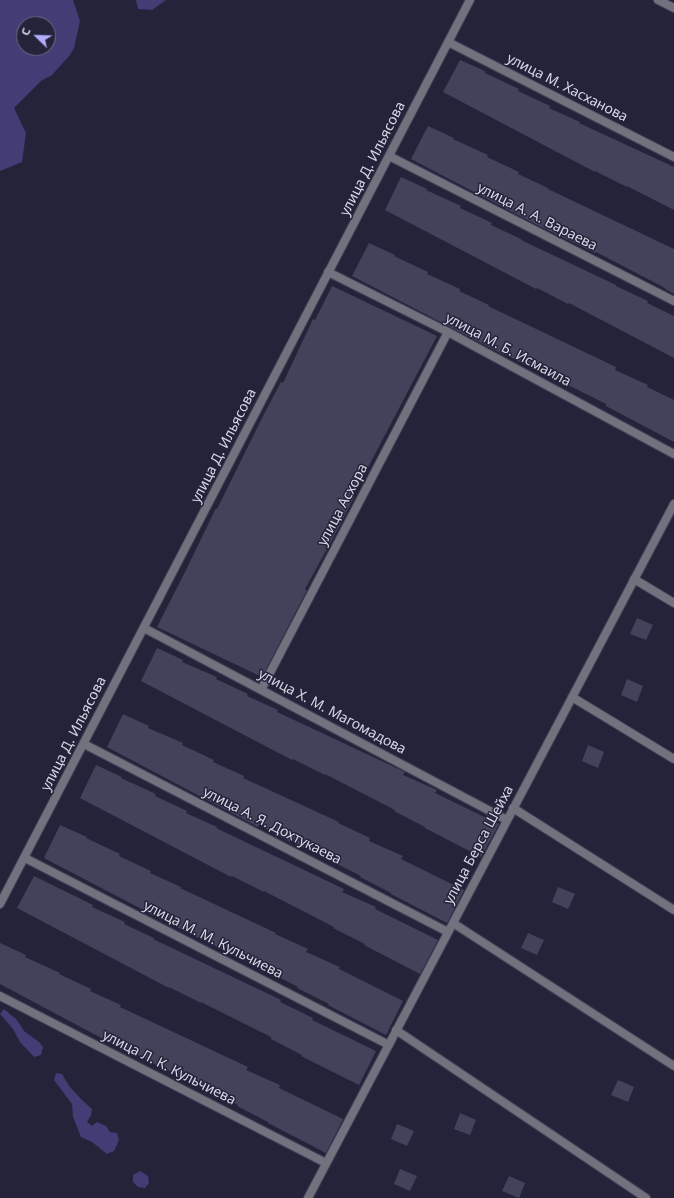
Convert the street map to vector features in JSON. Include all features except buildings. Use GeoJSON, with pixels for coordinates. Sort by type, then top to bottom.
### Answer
{"type":"FeatureCollection","features":[{"type":"Feature","properties":{"kind":"street","name":"улица Д. Ильясова"},"geometry":{"type":"LineString","coordinates":[[0,904],[470,0]]}},
{"type":"Feature","properties":{"kind":"street"},"geometry":{"type":"LineString","coordinates":[[658,0],[674,8]]}},
{"type":"Feature","properties":{"kind":"street","name":"улица М. Хасханова"},"geometry":{"type":"LineString","coordinates":[[448,42],[674,157]]}},
{"type":"Feature","properties":{"kind":"street","name":"улица А. А. Вараева"},"geometry":{"type":"LineString","coordinates":[[389,156],[674,301]]}},
{"type":"Feature","properties":{"kind":"street","name":"улица М. Б. Исмаила"},"geometry":{"type":"LineString","coordinates":[[328,272],[448,332],[674,454]]}},
{"type":"Feature","properties":{"kind":"street","name":"улица Асхора"},"geometry":{"type":"LineString","coordinates":[[261,690],[448,332]]}},
{"type":"Feature","properties":{"kind":"street","name":"улица Берса Шейха"},"geometry":{"type":"LineString","coordinates":[[308,1198],[674,504]]}},
{"type":"Feature","properties":{"kind":"street"},"geometry":{"type":"LineString","coordinates":[[634,579],[674,603]]}},
{"type":"Feature","properties":{"kind":"street","name":"улица Х. М. Магомадова"},"geometry":{"type":"LineString","coordinates":[[144,628],[507,820]]}},
{"type":"Feature","properties":{"kind":"street"},"geometry":{"type":"LineString","coordinates":[[572,697],[674,759]]}},
{"type":"Feature","properties":{"kind":"street","name":"улица А. Я. Дохтукаева"},"geometry":{"type":"LineString","coordinates":[[84,744],[448,932]]}},
{"type":"Feature","properties":{"kind":"street"},"geometry":{"type":"LineString","coordinates":[[514,808],[674,910]]}},
{"type":"Feature","properties":{"kind":"street","name":"улица М. М. Кульчиева"},"geometry":{"type":"LineString","coordinates":[[25,858],[389,1045]]}},
{"type":"Feature","properties":{"kind":"street"},"geometry":{"type":"LineString","coordinates":[[453,923],[674,1066]]}},
{"type":"Feature","properties":{"kind":"street","name":"улица Л. К. Кульчиева"},"geometry":{"type":"LineString","coordinates":[[0,996],[326,1163]]}},
{"type":"Feature","properties":{"kind":"street"},"geometry":{"type":"LineString","coordinates":[[396,1030],[646,1198]]}},
{"type":"Feature","properties":{"kind":"shaded area"},"geometry":{"type":"Polygon","coordinates":[[[0,0],[73,0],[80,21],[74,48],[70,55],[52,75],[41,81],[14,108],[26,133],[22,162],[0,171],[0,0]]]}},
{"type":"Feature","properties":{"kind":"shaded area"},"geometry":{"type":"Polygon","coordinates":[[[136,0],[166,0],[152,10],[138,9],[136,0]]]}},
{"type":"Feature","properties":{"kind":"shaded area"},"geometry":{"type":"Polygon","coordinates":[[[4,1009],[17,1020],[24,1031],[39,1042],[43,1047],[41,1055],[34,1057],[20,1042],[13,1029],[0,1014],[4,1009]]]}},
{"type":"Feature","properties":{"kind":"shaded area"},"geometry":{"type":"Polygon","coordinates":[[[56,1073],[62,1074],[70,1087],[92,1109],[91,1115],[87,1122],[92,1126],[97,1122],[106,1126],[110,1132],[117,1133],[119,1140],[114,1151],[107,1154],[92,1142],[81,1137],[73,1117],[72,1104],[54,1080],[56,1073]]]}},
{"type":"Feature","properties":{"kind":"shaded area"},"geometry":{"type":"Polygon","coordinates":[[[140,1171],[148,1176],[149,1183],[145,1188],[138,1187],[133,1182],[133,1175],[140,1171]]]}}]}
